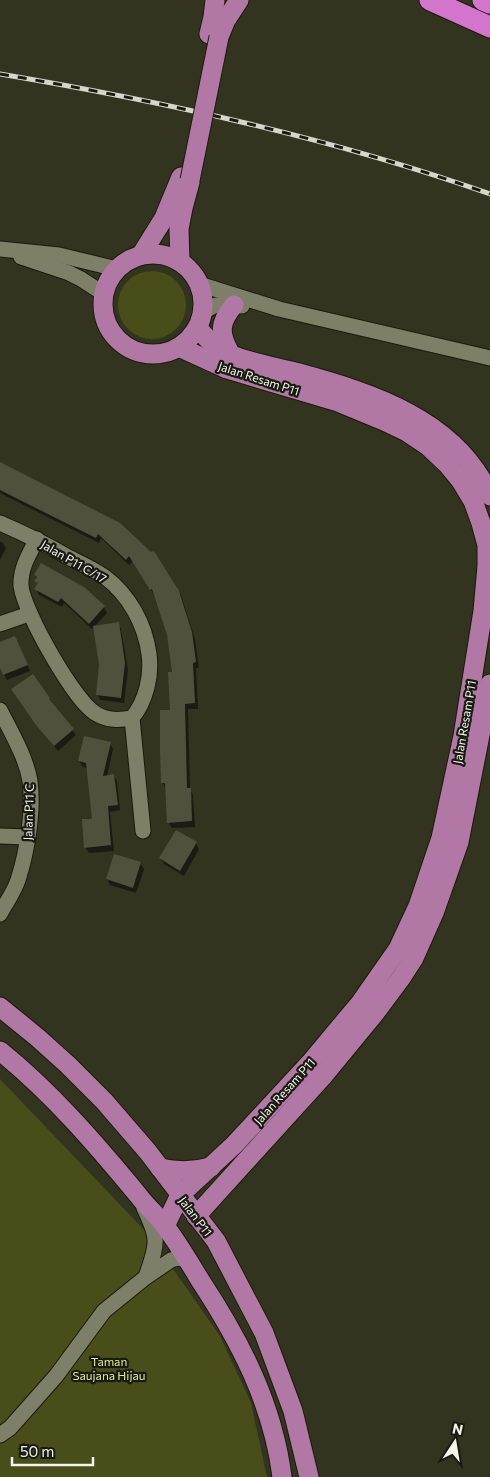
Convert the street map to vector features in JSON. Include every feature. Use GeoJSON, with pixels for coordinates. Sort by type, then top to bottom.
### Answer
{"type":"FeatureCollection","features":[{"type":"Feature","properties":{"kind":"highway"},"geometry":{"type":"LineString","coordinates":[[430,0],[490,27]]}},
{"type":"Feature","properties":{"kind":"highway"},"geometry":{"type":"LineString","coordinates":[[483,0],[490,3]]}},
{"type":"Feature","properties":{"kind":"main road"},"geometry":{"type":"LineString","coordinates":[[180,262],[179,229],[186,179],[214,36],[215,0]]}},
{"type":"Feature","properties":{"kind":"main road"},"geometry":{"type":"LineString","coordinates":[[214,36],[239,0]]}},
{"type":"Feature","properties":{"kind":"main road"},"geometry":{"type":"LineString","coordinates":[[141,255],[186,179]]}},
{"type":"Feature","properties":{"kind":"main road"},"geometry":{"type":"LineString","coordinates":[[161,254],[180,262],[191,271],[199,284],[200,320],[189,339],[179,347],[165,352],[151,354],[137,351],[124,345],[106,323],[103,309],[104,294],[108,281],[117,269],[128,260],[141,255],[161,254]]}},
{"type":"Feature","properties":{"kind":"main road"},"geometry":{"type":"LineString","coordinates":[[230,354],[223,339],[222,329],[225,317],[234,305]]}},
{"type":"Feature","properties":{"kind":"main road","name":"Jalan Resam P11"},"geometry":{"type":"LineString","coordinates":[[200,320],[218,348],[230,354],[344,386],[392,405],[416,417],[438,432],[461,452],[477,472],[490,496]]}},
{"type":"Feature","properties":{"kind":"main road","name":"Jalan Resam P11"},"geometry":{"type":"LineString","coordinates":[[179,347],[226,370],[338,402],[407,432],[428,446],[461,481],[473,501],[487,545],[483,611],[463,736],[441,838],[418,906],[398,949],[361,1002],[304,1070],[234,1145],[180,1195]]}},
{"type":"Feature","properties":{"kind":"main road","name":"Jalan Resam P11"},"geometry":{"type":"LineString","coordinates":[[196,1216],[324,1075],[375,1013],[414,958],[434,914],[459,842],[490,684]]}},
{"type":"Feature","properties":{"kind":"main road","name":"Jalan P11"},"geometry":{"type":"LineString","coordinates":[[0,1007],[68,1065],[104,1101],[160,1168],[216,1242],[264,1333],[293,1411],[309,1477]]}},
{"type":"Feature","properties":{"kind":"main road"},"geometry":{"type":"LineString","coordinates":[[0,1051],[42,1087],[77,1122],[139,1198],[165,1226],[188,1260],[233,1332],[252,1370],[266,1406],[278,1446],[282,1477]]}},
{"type":"Feature","properties":{"kind":"main road"},"geometry":{"type":"LineString","coordinates":[[160,1168],[198,1171],[211,1167]]}},
{"type":"Feature","properties":{"kind":"main road"},"geometry":{"type":"LineString","coordinates":[[216,1242],[212,1220],[215,1201],[220,1189]]}},
{"type":"Feature","properties":{"kind":"main road"},"geometry":{"type":"LineString","coordinates":[[165,1226],[180,1195]]}},
{"type":"Feature","properties":{"kind":"main road"},"geometry":{"type":"LineString","coordinates":[[165,1226],[196,1216]]}},
{"type":"Feature","properties":{"kind":"street"},"geometry":{"type":"LineString","coordinates":[[0,250],[59,255],[117,269]]}},
{"type":"Feature","properties":{"kind":"street"},"geometry":{"type":"LineString","coordinates":[[0,250],[69,273],[104,294]]}},
{"type":"Feature","properties":{"kind":"street"},"geometry":{"type":"LineString","coordinates":[[199,284],[279,309],[490,358]]}},
{"type":"Feature","properties":{"kind":"street"},"geometry":{"type":"LineString","coordinates":[[200,320],[216,305],[279,309]]}},
{"type":"Feature","properties":{"kind":"street","name":"Jalan P11 C/17"},"geometry":{"type":"LineString","coordinates":[[0,523],[36,540],[104,576],[118,588],[131,605],[142,624],[151,664],[149,682],[140,709],[132,718],[108,719],[95,714],[84,704],[52,656],[29,614],[21,587],[21,575],[24,564],[36,540]]}},
{"type":"Feature","properties":{"kind":"street"},"geometry":{"type":"LineString","coordinates":[[0,624],[29,614]]}},
{"type":"Feature","properties":{"kind":"street","name":"Jalan P11 C"},"geometry":{"type":"LineString","coordinates":[[0,710],[19,748],[30,781],[28,837],[18,882],[0,914]]}},
{"type":"Feature","properties":{"kind":"street"},"geometry":{"type":"LineString","coordinates":[[132,718],[143,831]]}},
{"type":"Feature","properties":{"kind":"street"},"geometry":{"type":"LineString","coordinates":[[0,836],[28,837]]}},
{"type":"Feature","properties":{"kind":"street"},"geometry":{"type":"LineString","coordinates":[[139,1198],[153,1226],[156,1248],[146,1277]]}},
{"type":"Feature","properties":{"kind":"street"},"geometry":{"type":"LineString","coordinates":[[0,1435],[10,1428],[56,1376],[104,1311],[146,1277],[171,1260],[178,1258],[188,1260]]}},
{"type":"Feature","properties":{"kind":"green space"},"geometry":{"type":"Polygon","coordinates":[[[152,271],[165,274],[176,281],[183,292],[186,305],[183,318],[176,329],[165,336],[152,339],[139,336],[128,329],[121,318],[118,305],[121,292],[128,281],[139,274],[152,271]]]}},
{"type":"Feature","properties":{"kind":"green space","name":"Taman Saujana Hijau"},"geometry":{"type":"Polygon","coordinates":[[[0,1079],[150,1236],[220,1336],[251,1403],[267,1477],[0,1477],[0,1079]]]}},
{"type":"Feature","properties":{"kind":"building"},"geometry":{"type":"Polygon","coordinates":[[[0,462],[120,523],[151,552],[154,551],[178,588],[192,632],[196,662],[193,663],[195,703],[185,704],[187,788],[191,788],[192,821],[167,823],[165,783],[161,783],[160,710],[170,710],[168,672],[172,672],[167,635],[152,589],[150,590],[129,556],[126,560],[98,534],[96,538],[0,490],[0,462]]]}},
{"type":"Feature","properties":{"kind":"building"},"geometry":{"type":"Polygon","coordinates":[[[41,563],[84,587],[105,606],[89,624],[61,598],[58,602],[34,589],[38,583],[34,581],[37,577],[34,575],[41,563]]]}},
{"type":"Feature","properties":{"kind":"building"},"geometry":{"type":"Polygon","coordinates":[[[119,622],[125,663],[121,698],[96,695],[99,665],[93,626],[119,622]]]}},
{"type":"Feature","properties":{"kind":"building"},"geometry":{"type":"Polygon","coordinates":[[[15,636],[28,665],[3,675],[0,668],[0,642],[15,636]]]}},
{"type":"Feature","properties":{"kind":"building"},"geometry":{"type":"Polygon","coordinates":[[[33,674],[49,699],[74,729],[54,746],[36,725],[11,689],[33,674]]]}},
{"type":"Feature","properties":{"kind":"building"},"geometry":{"type":"Polygon","coordinates":[[[84,736],[111,742],[103,776],[114,774],[118,805],[108,806],[111,845],[84,848],[82,819],[92,819],[86,763],[78,761],[84,736]]]}},
{"type":"Feature","properties":{"kind":"building"},"geometry":{"type":"Polygon","coordinates":[[[176,830],[197,842],[180,871],[159,858],[176,830]]]}},
{"type":"Feature","properties":{"kind":"building"},"geometry":{"type":"Polygon","coordinates":[[[114,854],[141,862],[133,888],[106,879],[114,854]]]}},
{"type":"Feature","properties":{"kind":"railway"},"geometry":{"type":"LineString","coordinates":[[0,74],[124,97],[248,124],[370,156],[490,194]]}}]}
